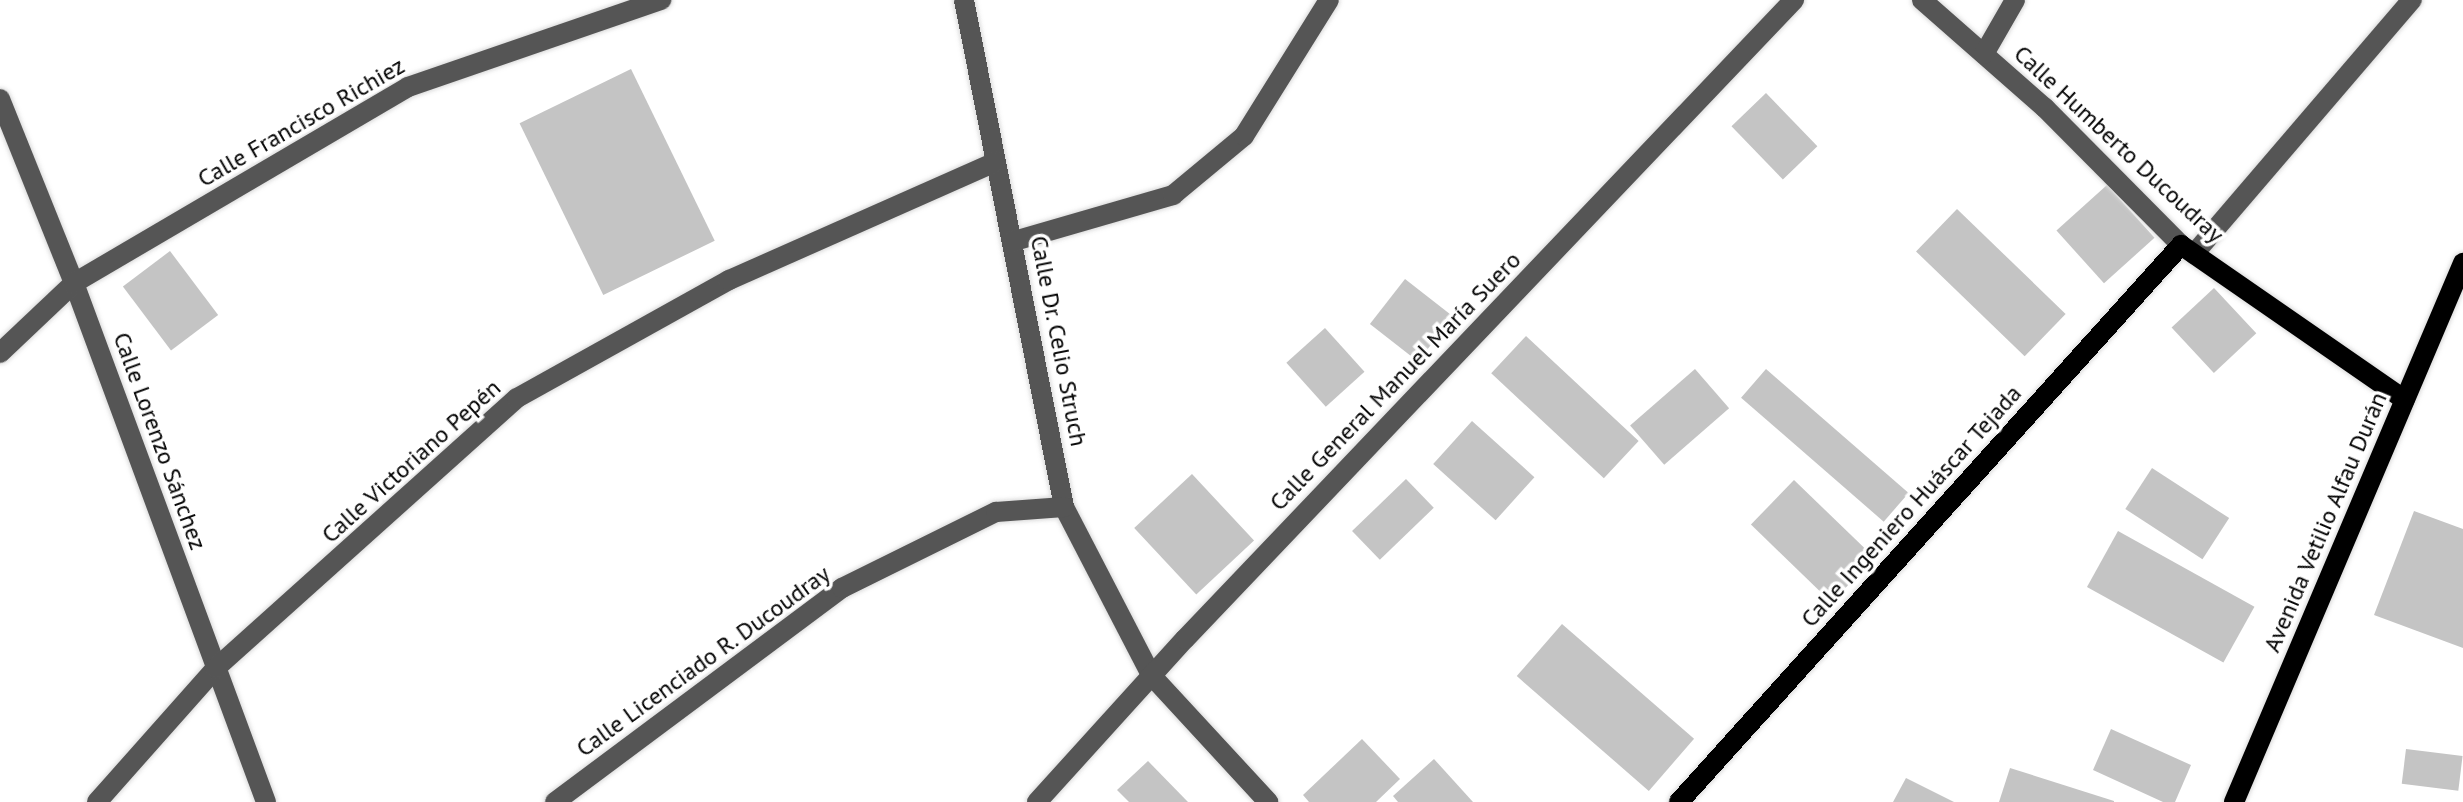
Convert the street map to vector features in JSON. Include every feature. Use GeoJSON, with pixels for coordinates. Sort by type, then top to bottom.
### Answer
{"type":"FeatureCollection","features":[{"type":"Feature","properties":{"kind":"main road","name":"Calle Humberto Ducoudray"},"geometry":{"type":"LineString","coordinates":[[2188,250],[2405,400]]}},
{"type":"Feature","properties":{"kind":"main road","name":"Calle Ingeniero Huáscar Tejada"},"geometry":{"type":"LineString","coordinates":[[1679,802],[2188,250]]}},
{"type":"Feature","properties":{"kind":"main road","name":"Avenida Vetilio Alfau Durán"},"geometry":{"type":"LineString","coordinates":[[2234,802],[2463,263]]}},
{"type":"Feature","properties":{"kind":"street","name":"Calle Francisco Richiez"},"geometry":{"type":"LineString","coordinates":[[0,353],[74,283],[408,87],[661,0]]}},
{"type":"Feature","properties":{"kind":"street","name":"Calle Dr. Celio Struch"},"geometry":{"type":"LineString","coordinates":[[964,0],[995,162],[1014,241],[1064,507],[1151,675],[1268,802]]}},
{"type":"Feature","properties":{"kind":"street"},"geometry":{"type":"LineString","coordinates":[[1014,241],[1173,195],[1244,136],[1329,0]]}},
{"type":"Feature","properties":{"kind":"street","name":"Calle General Manuel María Suero"},"geometry":{"type":"LineString","coordinates":[[1037,802],[1151,675],[1794,0]]}},
{"type":"Feature","properties":{"kind":"street","name":"Calle Humberto Ducoudray"},"geometry":{"type":"LineString","coordinates":[[1922,0],[1984,54],[2188,250]]}},
{"type":"Feature","properties":{"kind":"street"},"geometry":{"type":"LineString","coordinates":[[1984,54],[2015,0]]}},
{"type":"Feature","properties":{"kind":"street"},"geometry":{"type":"LineString","coordinates":[[2188,250],[2412,0]]}},
{"type":"Feature","properties":{"kind":"street","name":"Calle Lorenzo Sánchez"},"geometry":{"type":"LineString","coordinates":[[0,99],[74,283],[266,802]]}},
{"type":"Feature","properties":{"kind":"street","name":"Calle Victoriano Pepén"},"geometry":{"type":"LineString","coordinates":[[97,802],[216,668],[517,398],[729,280],[995,162]]}},
{"type":"Feature","properties":{"kind":"street","name":"Calle Licenciado R. Ducoudray"},"geometry":{"type":"LineString","coordinates":[[555,802],[842,588],[996,512],[1064,507]]}},
{"type":"Feature","properties":{"kind":"building"},"geometry":{"type":"Polygon","coordinates":[[[631,69],[715,241],[603,295],[520,123],[631,69]]]}},
{"type":"Feature","properties":{"kind":"building"},"geometry":{"type":"Polygon","coordinates":[[[1766,93],[1817,146],[1783,180],[1731,126],[1766,93]]]}},
{"type":"Feature","properties":{"kind":"building"},"geometry":{"type":"Polygon","coordinates":[[[2107,185],[2155,238],[2104,283],[2056,231],[2107,185]]]}},
{"type":"Feature","properties":{"kind":"building"},"geometry":{"type":"Polygon","coordinates":[[[1957,209],[2066,314],[2025,356],[1916,251],[1957,209]]]}},
{"type":"Feature","properties":{"kind":"building"},"geometry":{"type":"Polygon","coordinates":[[[170,251],[218,315],[171,350],[123,287],[170,251]]]}},
{"type":"Feature","properties":{"kind":"building"},"geometry":{"type":"Polygon","coordinates":[[[1405,279],[1453,317],[1418,361],[1370,324],[1405,279]]]}},
{"type":"Feature","properties":{"kind":"building"},"geometry":{"type":"Polygon","coordinates":[[[2214,288],[2256,333],[2214,373],[2172,328],[2214,288]]]}},
{"type":"Feature","properties":{"kind":"building"},"geometry":{"type":"Polygon","coordinates":[[[1325,328],[1364,372],[1326,407],[1286,363],[1325,328]]]}},
{"type":"Feature","properties":{"kind":"building"},"geometry":{"type":"Polygon","coordinates":[[[1526,336],[1639,441],[1604,478],[1491,373],[1526,336]]]}},
{"type":"Feature","properties":{"kind":"building"},"geometry":{"type":"Polygon","coordinates":[[[1695,369],[1729,408],[1664,465],[1630,425],[1695,369]]]}},
{"type":"Feature","properties":{"kind":"building"},"geometry":{"type":"Polygon","coordinates":[[[1766,369],[1909,493],[1884,522],[1741,398],[1766,369]]]}},
{"type":"Feature","properties":{"kind":"building"},"geometry":{"type":"Polygon","coordinates":[[[1472,421],[1534,477],[1496,520],[1433,464],[1472,421]]]}},
{"type":"Feature","properties":{"kind":"building"},"geometry":{"type":"Polygon","coordinates":[[[2152,468],[2229,518],[2202,559],[2125,509],[2152,468]]]}},
{"type":"Feature","properties":{"kind":"building"},"geometry":{"type":"Polygon","coordinates":[[[1192,474],[1254,541],[1196,594],[1134,528],[1192,474]]]}},
{"type":"Feature","properties":{"kind":"building"},"geometry":{"type":"Polygon","coordinates":[[[1406,479],[1434,508],[1380,560],[1352,531],[1406,479]]]}},
{"type":"Feature","properties":{"kind":"building"},"geometry":{"type":"Polygon","coordinates":[[[1794,480],[1875,558],[1831,602],[1751,525],[1794,480]]]}},
{"type":"Feature","properties":{"kind":"building"},"geometry":{"type":"Polygon","coordinates":[[[2414,511],[2463,529],[2463,648],[2374,615],[2414,511]]]}},
{"type":"Feature","properties":{"kind":"building"},"geometry":{"type":"Polygon","coordinates":[[[2118,531],[2254,607],[2223,663],[2087,587],[2118,531]]]}},
{"type":"Feature","properties":{"kind":"building"},"geometry":{"type":"Polygon","coordinates":[[[1562,624],[1694,739],[1649,791],[1517,676],[1562,624]]]}},
{"type":"Feature","properties":{"kind":"building"},"geometry":{"type":"Polygon","coordinates":[[[2111,729],[2191,765],[2175,802],[2163,802],[2093,770],[2111,729]]]}},
{"type":"Feature","properties":{"kind":"building"},"geometry":{"type":"Polygon","coordinates":[[[1362,739],[1400,779],[1376,802],[1309,802],[1303,795],[1362,739]]]}},
{"type":"Feature","properties":{"kind":"building"},"geometry":{"type":"Polygon","coordinates":[[[2406,749],[2463,756],[2458,791],[2402,784],[2406,749]]]}},
{"type":"Feature","properties":{"kind":"building"},"geometry":{"type":"Polygon","coordinates":[[[1434,759],[1473,802],[1398,802],[1393,796],[1434,759]]]}},
{"type":"Feature","properties":{"kind":"building"},"geometry":{"type":"Polygon","coordinates":[[[1148,761],[1188,802],[1129,802],[1117,790],[1148,761]]]}},
{"type":"Feature","properties":{"kind":"building"},"geometry":{"type":"Polygon","coordinates":[[[2010,768],[2114,801],[2114,802],[1999,802],[2010,768]]]}},
{"type":"Feature","properties":{"kind":"building"},"geometry":{"type":"Polygon","coordinates":[[[1906,778],[1954,802],[1893,802],[1906,778]]]}}]}
